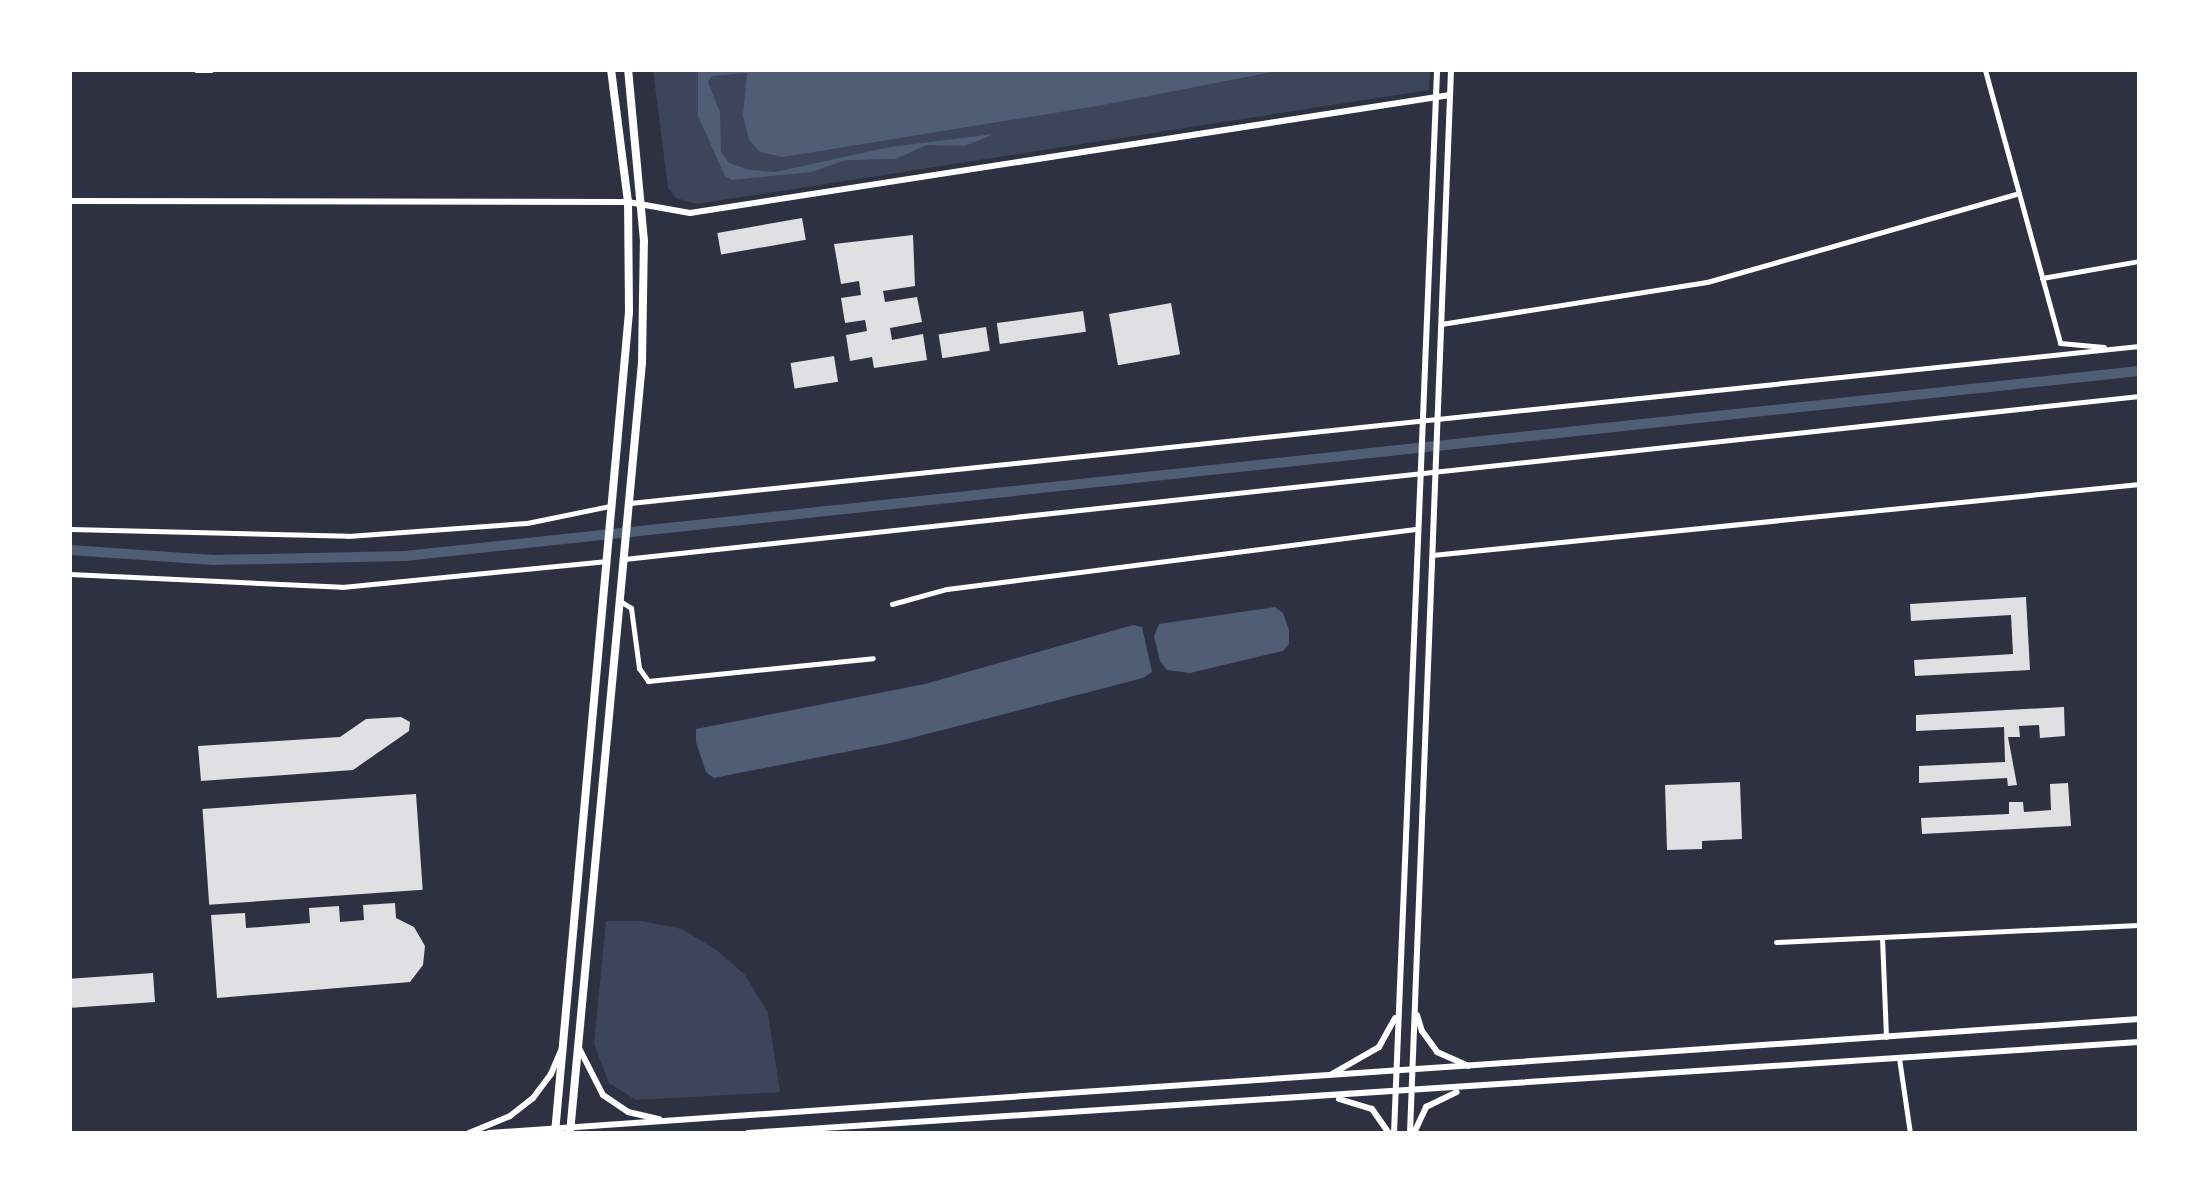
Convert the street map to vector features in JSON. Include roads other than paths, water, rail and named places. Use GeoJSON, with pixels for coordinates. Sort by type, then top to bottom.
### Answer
{"type":"FeatureCollection","features":[{"type":"Feature","properties":{"kind":"main road"},"geometry":{"type":"LineString","coordinates":[[555,1131],[629,312],[628,202],[611,70]]}},
{"type":"Feature","properties":{"kind":"main road"},"geometry":{"type":"LineString","coordinates":[[570,1130],[642,362],[642,205],[628,70]]}},
{"type":"Feature","properties":{"kind":"main road"},"geometry":{"type":"LineString","coordinates":[[1392,1133],[1437,70]]}},
{"type":"Feature","properties":{"kind":"main road"},"geometry":{"type":"LineString","coordinates":[[1412,1133],[1451,70]]}},
{"type":"Feature","properties":{"kind":"main road"},"geometry":{"type":"LineString","coordinates":[[70,201],[628,202],[673,212],[707,211],[1450,96]]}},
{"type":"Feature","properties":{"kind":"main road"},"geometry":{"type":"LineString","coordinates":[[1327,1076],[1358,1063],[1378,1047],[1394,1024],[1399,1002]]}},
{"type":"Feature","properties":{"kind":"main road"},"geometry":{"type":"LineString","coordinates":[[1414,1004],[1428,1043],[1469,1066]]}},
{"type":"Feature","properties":{"kind":"main road"},"geometry":{"type":"LineString","coordinates":[[489,1133],[2139,1019]]}},
{"type":"Feature","properties":{"kind":"main road"},"geometry":{"type":"LineString","coordinates":[[748,1133],[2139,1042]]}},
{"type":"Feature","properties":{"kind":"main road"},"geometry":{"type":"LineString","coordinates":[[469,1133],[510,1116],[533,1098],[551,1074],[563,1044]]}},
{"type":"Feature","properties":{"kind":"main road"},"geometry":{"type":"LineString","coordinates":[[578,1044],[594,1084],[615,1105],[670,1121]]}},
{"type":"Feature","properties":{"kind":"main road"},"geometry":{"type":"LineString","coordinates":[[1412,1133],[1426,1107],[1469,1088]]}},
{"type":"Feature","properties":{"kind":"main road"},"geometry":{"type":"LineString","coordinates":[[1328,1097],[1372,1109],[1392,1133]]}},
{"type":"Feature","properties":{"kind":"street"},"geometry":{"type":"LineString","coordinates":[[196,70],[211,70]]}},
{"type":"Feature","properties":{"kind":"street"},"geometry":{"type":"LineString","coordinates":[[1985,70],[2060,343],[2116,349]]}},
{"type":"Feature","properties":{"kind":"street"},"geometry":{"type":"LineString","coordinates":[[1442,324],[1707,282],[2019,193]]}},
{"type":"Feature","properties":{"kind":"street"},"geometry":{"type":"LineString","coordinates":[[2042,278],[2139,261]]}},
{"type":"Feature","properties":{"kind":"street"},"geometry":{"type":"LineString","coordinates":[[628,507],[2139,346]]}},
{"type":"Feature","properties":{"kind":"street"},"geometry":{"type":"LineString","coordinates":[[624,559],[2139,396]]}},
{"type":"Feature","properties":{"kind":"street"},"geometry":{"type":"LineString","coordinates":[[1432,555],[2139,484]]}},
{"type":"Feature","properties":{"kind":"street"},"geometry":{"type":"LineString","coordinates":[[70,528],[348,536],[441,532],[611,509]]}},
{"type":"Feature","properties":{"kind":"street"},"geometry":{"type":"LineString","coordinates":[[892,604],[947,589],[1417,529]]}},
{"type":"Feature","properties":{"kind":"street"},"geometry":{"type":"LineString","coordinates":[[70,574],[342,587],[607,559]]}},
{"type":"Feature","properties":{"kind":"street"},"geometry":{"type":"LineString","coordinates":[[620,601],[631,608],[639,668],[648,681],[873,658]]}},
{"type":"Feature","properties":{"kind":"street"},"geometry":{"type":"LineString","coordinates":[[1776,942],[2139,925]]}},
{"type":"Feature","properties":{"kind":"street"},"geometry":{"type":"LineString","coordinates":[[1882,937],[1886,1037]]}},
{"type":"Feature","properties":{"kind":"street"},"geometry":{"type":"LineString","coordinates":[[1899,1058],[1910,1133]]}},
{"type":"Feature","properties":{"kind":"waterway"},"geometry":{"type":"LineString","coordinates":[[70,550],[214,560],[405,556],[2139,371]]}}]}
